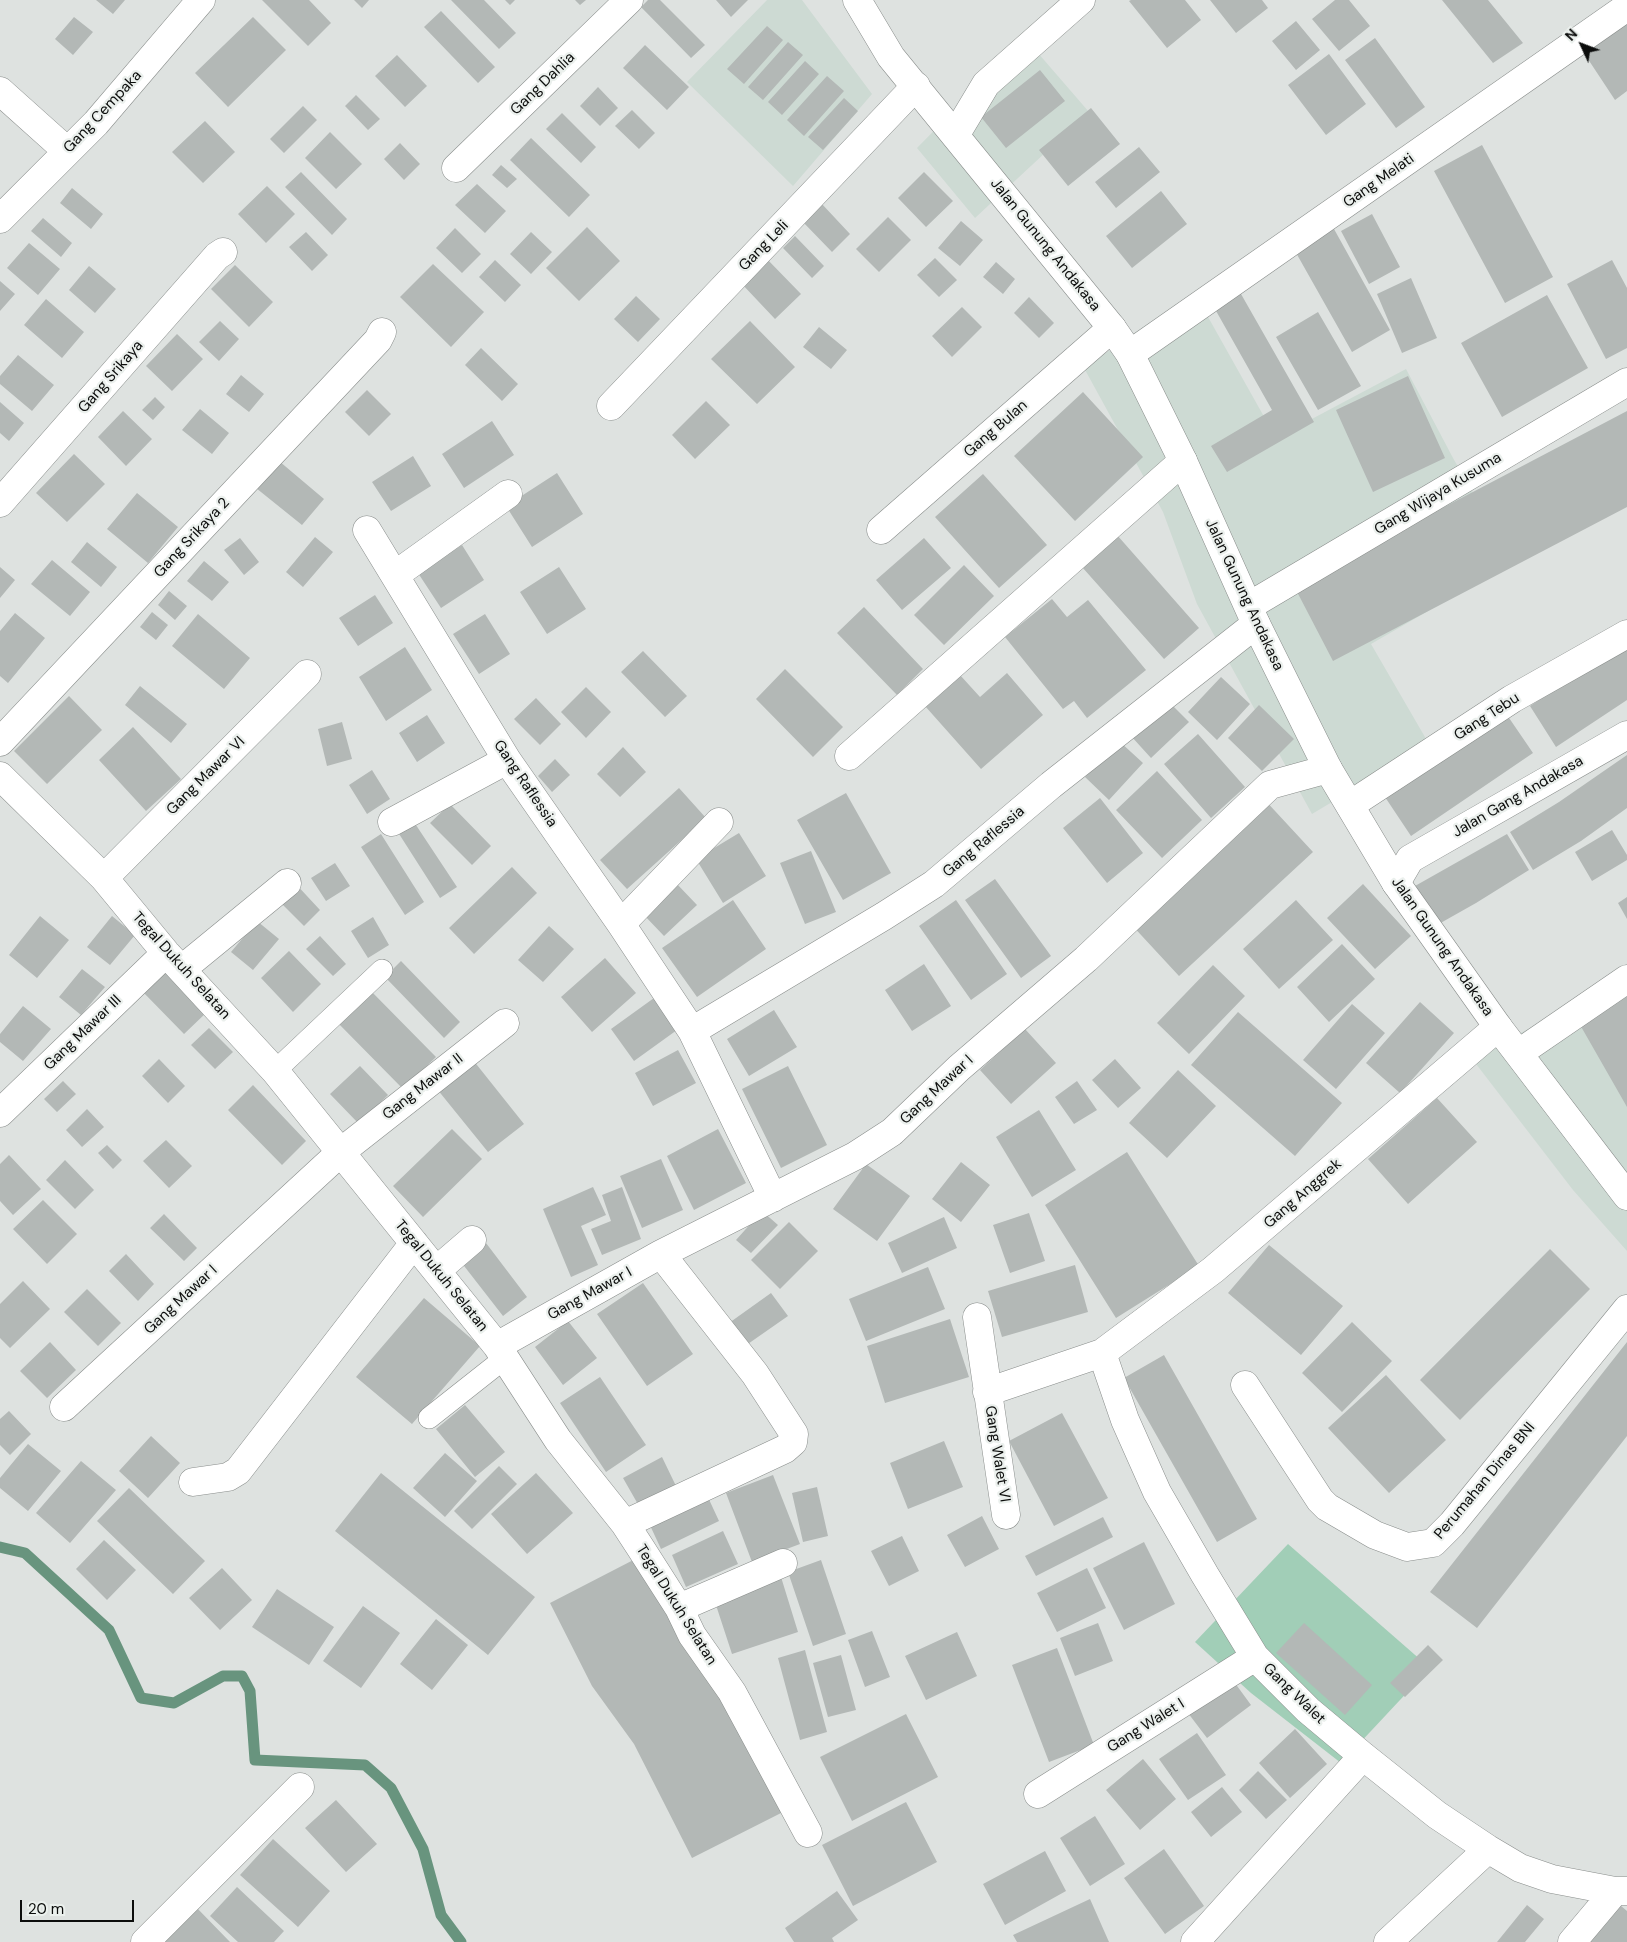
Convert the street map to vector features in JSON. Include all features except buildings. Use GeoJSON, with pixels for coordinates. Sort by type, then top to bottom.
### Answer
{"type":"FeatureCollection","features":[{"type":"Feature","properties":{"kind":"street","name":"Gang Cempaka"},"geometry":{"type":"LineString","coordinates":[[0,219],[96,123],[201,0]]}},
{"type":"Feature","properties":{"kind":"street","name":"Gang Dahlia"},"geometry":{"type":"LineString","coordinates":[[456,168],[629,0]]}},
{"type":"Feature","properties":{"kind":"street","name":"Jalan Gunung Andakasa"},"geometry":{"type":"LineString","coordinates":[[857,0],[891,57],[956,134],[1112,328],[1130,354],[1183,461],[1252,615],[1328,769],[1396,883],[1498,1027],[1627,1196]]}},
{"type":"Feature","properties":{"kind":"street"},"geometry":{"type":"LineString","coordinates":[[956,134],[986,84],[1081,0]]}},
{"type":"Feature","properties":{"kind":"street","name":"Gang Melati"},"geometry":{"type":"LineString","coordinates":[[1130,354],[1627,7]]}},
{"type":"Feature","properties":{"kind":"street","name":"Gang Leli"},"geometry":{"type":"LineString","coordinates":[[611,406],[916,86]]}},
{"type":"Feature","properties":{"kind":"street"},"geometry":{"type":"LineString","coordinates":[[0,91],[67,151]]}},
{"type":"Feature","properties":{"kind":"street","name":"Gang Srikaya"},"geometry":{"type":"LineString","coordinates":[[0,503],[217,256],[223,252]]}},
{"type":"Feature","properties":{"kind":"street","name":"Gang Bulan"},"geometry":{"type":"LineString","coordinates":[[881,530],[1112,328]]}},
{"type":"Feature","properties":{"kind":"street","name":"Gang Srikaya 2"},"geometry":{"type":"LineString","coordinates":[[0,742],[378,340],[382,332]]}},
{"type":"Feature","properties":{"kind":"street","name":"Gang Wijaya Kusuma"},"geometry":{"type":"LineString","coordinates":[[1252,615],[1627,382]]}},
{"type":"Feature","properties":{"kind":"street"},"geometry":{"type":"LineString","coordinates":[[849,756],[1183,461]]}},
{"type":"Feature","properties":{"kind":"street"},"geometry":{"type":"LineString","coordinates":[[395,575],[508,494]]}},
{"type":"Feature","properties":{"kind":"street","name":"Gang Raflessia"},"geometry":{"type":"LineString","coordinates":[[367,530],[507,760],[621,924],[692,1031],[772,1198]]}},
{"type":"Feature","properties":{"kind":"street","name":"Gang Raflessia"},"geometry":{"type":"LineString","coordinates":[[692,1031],[934,884],[1252,615]]}},
{"type":"Feature","properties":{"kind":"street","name":"Gang Tebu"},"geometry":{"type":"LineString","coordinates":[[1350,805],[1512,700],[1627,634]]}},
{"type":"Feature","properties":{"kind":"street","name":"Gang Mawar VI"},"geometry":{"type":"LineString","coordinates":[[104,878],[307,674]]}},
{"type":"Feature","properties":{"kind":"street","name":"Jalan Gang Andakasa"},"geometry":{"type":"LineString","coordinates":[[1396,883],[1410,859],[1627,736]]}},
{"type":"Feature","properties":{"kind":"street"},"geometry":{"type":"LineString","coordinates":[[392,822],[507,760]]}},
{"type":"Feature","properties":{"kind":"street","name":"Gang Mawar I"},"geometry":{"type":"LineString","coordinates":[[501,1352],[661,1254],[855,1156],[892,1132],[959,1068],[1086,960],[1270,785],[1328,769]]}},
{"type":"Feature","properties":{"kind":"street","name":"Tegal Dukuh Selatan"},"geometry":{"type":"LineString","coordinates":[[2,783],[104,878],[174,961],[275,1070],[342,1151],[501,1352],[558,1440],[625,1524],[679,1608],[692,1635],[732,1692],[808,1832]]}},
{"type":"Feature","properties":{"kind":"street"},"geometry":{"type":"LineString","coordinates":[[621,924],[718,822]]}},
{"type":"Feature","properties":{"kind":"street","name":"Gang Mawar III"},"geometry":{"type":"LineString","coordinates":[[0,1114],[174,961],[286,884]]}},
{"type":"Feature","properties":{"kind":"street"},"geometry":{"type":"LineString","coordinates":[[1519,1053],[1627,979]]}},
{"type":"Feature","properties":{"kind":"street","name":"Gang Mawar II"},"geometry":{"type":"LineString","coordinates":[[342,1151],[505,1023]]}},
{"type":"Feature","properties":{"kind":"street","name":"Gang Anggrek"},"geometry":{"type":"LineString","coordinates":[[1102,1353],[1213,1270],[1498,1027]]}},
{"type":"Feature","properties":{"kind":"street","name":"Gang Mawar I"},"geometry":{"type":"LineString","coordinates":[[64,1407],[342,1151]]}},
{"type":"Feature","properties":{"kind":"street"},"geometry":{"type":"LineString","coordinates":[[437,1270],[472,1240]]}},
{"type":"Feature","properties":{"kind":"street"},"geometry":{"type":"LineString","coordinates":[[193,1482],[228,1477],[238,1471],[414,1243]]}},
{"type":"Feature","properties":{"kind":"street"},"geometry":{"type":"LineString","coordinates":[[625,1524],[784,1449],[793,1442],[794,1434],[755,1374],[661,1254]]}},
{"type":"Feature","properties":{"kind":"street","name":"Perumahan Dinas BNI"},"geometry":{"type":"LineString","coordinates":[[1245,1386],[1320,1500],[1327,1507],[1375,1535],[1407,1547],[1433,1543],[1452,1524],[1627,1309]]}},
{"type":"Feature","properties":{"kind":"street","name":"Gang Walet VI"},"geometry":{"type":"LineString","coordinates":[[977,1317],[1006,1515]]}},
{"type":"Feature","properties":{"kind":"street","name":"Gang Walet VI"},"geometry":{"type":"LineString","coordinates":[[987,1392],[1102,1353]]}},
{"type":"Feature","properties":{"kind":"street","name":"Gang Walet"},"geometry":{"type":"LineString","coordinates":[[1102,1353],[1125,1420],[1158,1492],[1205,1575],[1255,1657],[1308,1710],[1363,1756],[1437,1815],[1488,1850],[1520,1868],[1552,1879],[1621,1891]]}},
{"type":"Feature","properties":{"kind":"street"},"geometry":{"type":"LineString","coordinates":[[679,1608],[784,1563]]}},
{"type":"Feature","properties":{"kind":"street","name":"Gang Walet I"},"geometry":{"type":"LineString","coordinates":[[1038,1794],[1255,1657]]}},
{"type":"Feature","properties":{"kind":"street"},"geometry":{"type":"LineString","coordinates":[[1195,1942],[1363,1756]]}},
{"type":"Feature","properties":{"kind":"street"},"geometry":{"type":"LineString","coordinates":[[145,1942],[300,1787]]}},
{"type":"Feature","properties":{"kind":"street"},"geometry":{"type":"LineString","coordinates":[[1388,1942],[1488,1850]]}},
{"type":"Feature","properties":{"kind":"street"},"geometry":{"type":"LineString","coordinates":[[1572,1942],[1621,1891]]}},
{"type":"Feature","properties":{"kind":"lane"},"geometry":{"type":"LineString","coordinates":[[275,1070],[382,970]]}},
{"type":"Feature","properties":{"kind":"lane"},"geometry":{"type":"LineString","coordinates":[[429,1418],[501,1352]]}},
{"type":"Feature","properties":{"kind":"shaded area"},"geometry":{"type":"Polygon","coordinates":[[[767,0],[802,0],[872,94],[793,186],[687,82],[767,0]]]}},
{"type":"Feature","properties":{"kind":"shaded area"},"geometry":{"type":"Polygon","coordinates":[[[1025,38],[1089,112],[975,218],[917,148],[1025,38]]]}},
{"type":"Feature","properties":{"kind":"shaded area"},"geometry":{"type":"Polygon","coordinates":[[[1194,292],[1276,438],[1406,369],[1453,458],[1513,562],[1371,644],[1429,744],[1312,814],[1197,604],[1163,512],[1084,368],[1194,292]]]}},
{"type":"Feature","properties":{"kind":"shaded area"},"geometry":{"type":"Polygon","coordinates":[[[1581,999],[1627,1073],[1627,1251],[1573,1190],[1473,1060],[1581,999]]]}},
{"type":"Feature","properties":{"kind":"green space"},"geometry":{"type":"Polygon","coordinates":[[[1288,1544],[1430,1668],[1341,1763],[1251,1693],[1195,1642],[1288,1544]]]}},
{"type":"Feature","properties":{"kind":"waterway"},"geometry":{"type":"LineString","coordinates":[[0,1547],[25,1553],[109,1630],[141,1698],[174,1703],[223,1676],[242,1676],[250,1691],[255,1760],[365,1765],[391,1788],[423,1849],[441,1915],[461,1942]]}}]}
